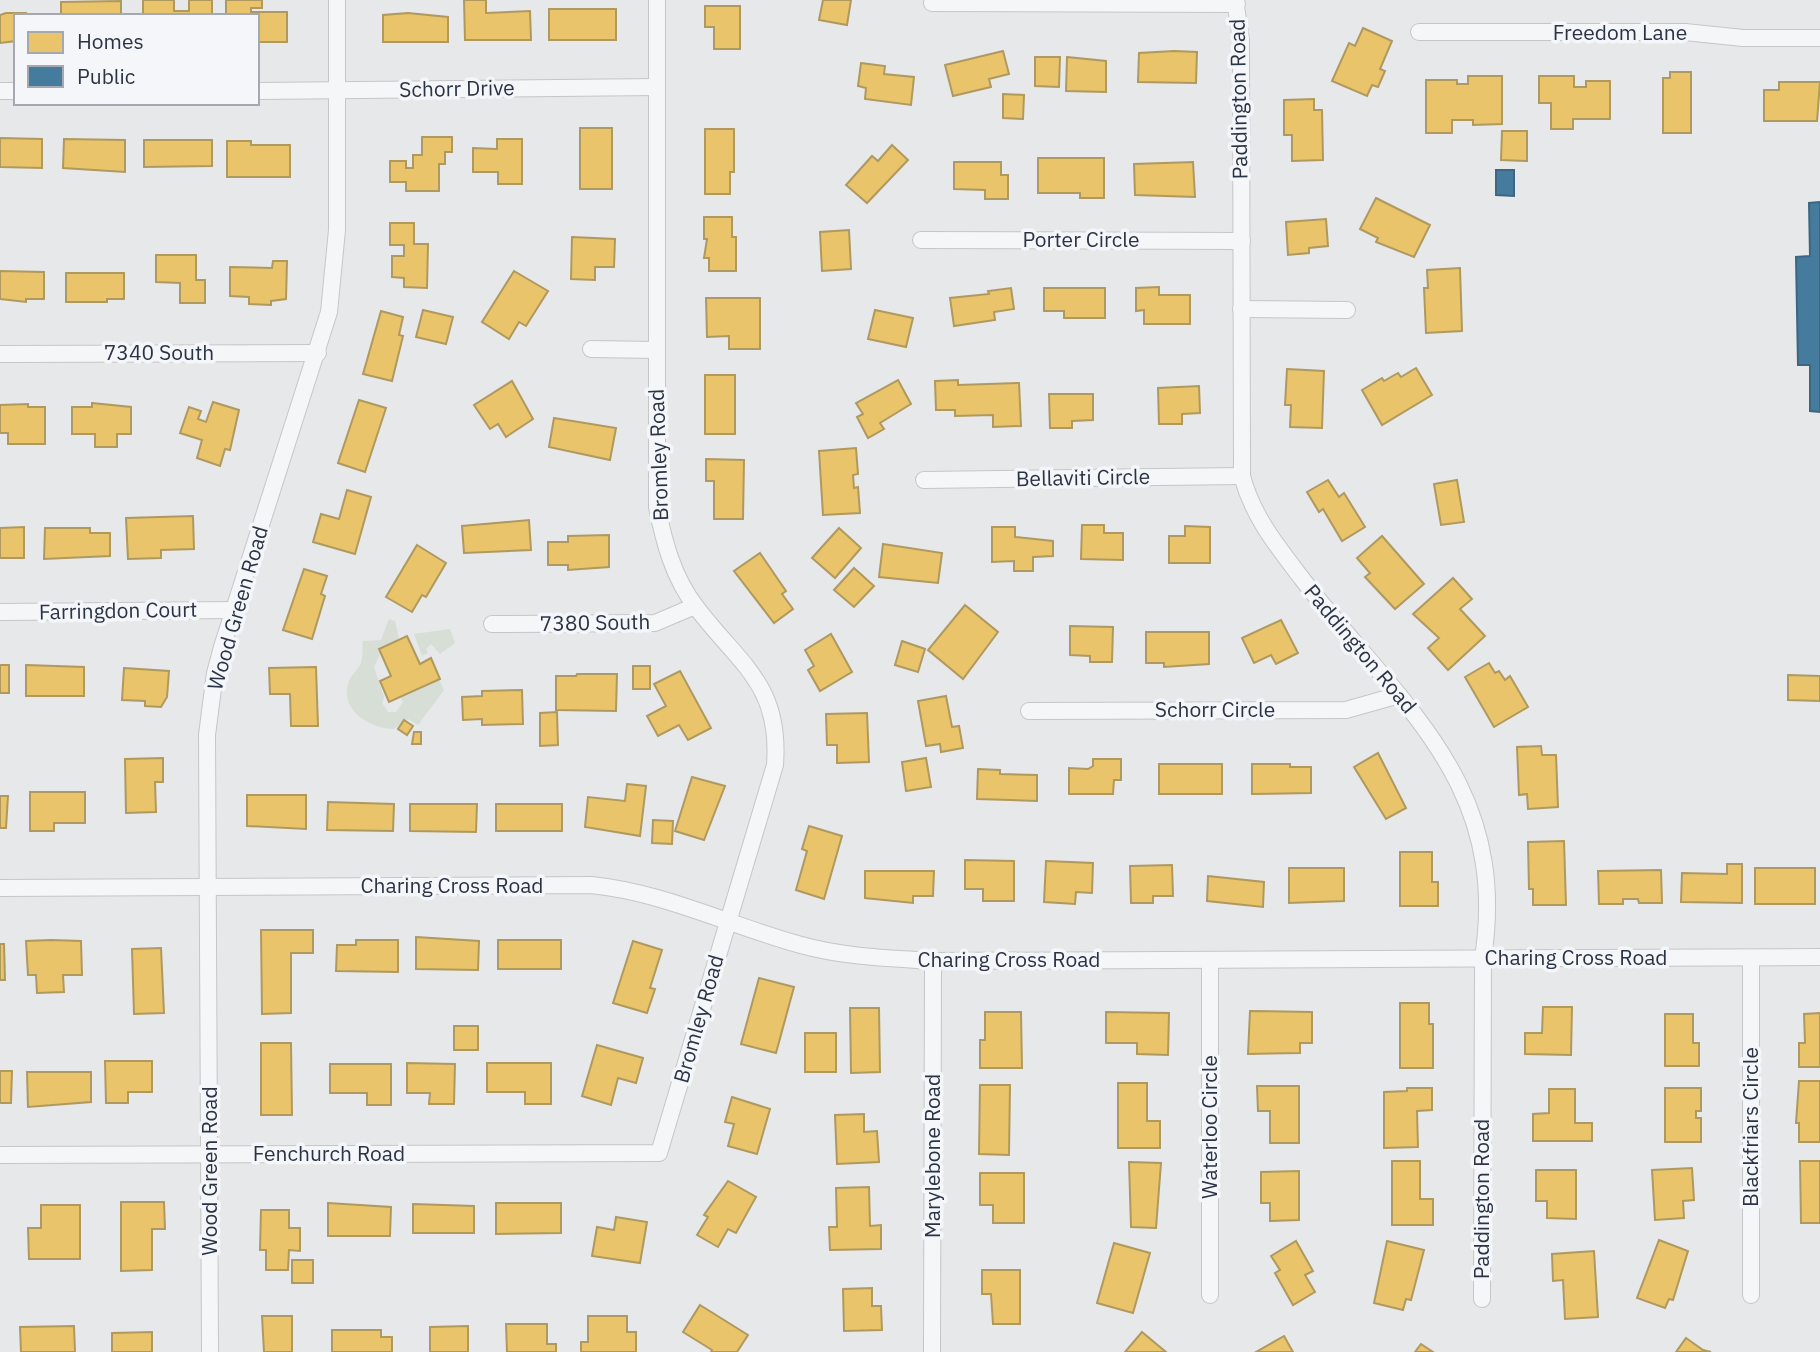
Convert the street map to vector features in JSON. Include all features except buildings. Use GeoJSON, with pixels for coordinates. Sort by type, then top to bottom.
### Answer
{"type":"FeatureCollection","features":[{"type":"Feature","properties":{"kind":"street","name":"Wood Green Road"},"geometry":{"type":"LineString","coordinates":[[210,1352],[207,735],[215,673],[329,312],[337,250],[337,0]]}},
{"type":"Feature","properties":{"kind":"street","name":"Bromley Road"},"geometry":{"type":"LineString","coordinates":[[657,0],[657,507],[664,540],[675,571],[695,606],[748,667],[768,701],[777,739],[775,765],[659,1153]]}},
{"type":"Feature","properties":{"kind":"street"},"geometry":{"type":"LineString","coordinates":[[932,3],[1236,2]]}},
{"type":"Feature","properties":{"kind":"street","name":"Paddington Road"},"geometry":{"type":"LineString","coordinates":[[1236,2],[1241,40],[1242,476],[1249,503],[1262,528],[1316,598],[1399,695],[1451,766],[1469,804],[1486,882],[1488,925],[1483,958],[1482,1298]]}},
{"type":"Feature","properties":{"kind":"street","name":"Freedom Lane"},"geometry":{"type":"LineString","coordinates":[[1419,32],[1685,32],[1743,38],[1820,38]]}},
{"type":"Feature","properties":{"kind":"street","name":"Schorr Drive"},"geometry":{"type":"LineString","coordinates":[[259,91],[657,87]]}},
{"type":"Feature","properties":{"kind":"street","name":"Porter Circle"},"geometry":{"type":"LineString","coordinates":[[920,240],[1242,241]]}},
{"type":"Feature","properties":{"kind":"street"},"geometry":{"type":"LineString","coordinates":[[1241,309],[1347,310]]}},
{"type":"Feature","properties":{"kind":"street"},"geometry":{"type":"LineString","coordinates":[[591,349],[657,350]]}},
{"type":"Feature","properties":{"kind":"street","name":"7340 South"},"geometry":{"type":"LineString","coordinates":[[0,354],[318,353]]}},
{"type":"Feature","properties":{"kind":"street","name":"Bellaviti Circle"},"geometry":{"type":"LineString","coordinates":[[924,480],[1242,476]]}},
{"type":"Feature","properties":{"kind":"street","name":"7380 South"},"geometry":{"type":"LineString","coordinates":[[492,624],[655,623],[695,606]]}},
{"type":"Feature","properties":{"kind":"street","name":"Farringdon Court"},"geometry":{"type":"LineString","coordinates":[[0,612],[236,610]]}},
{"type":"Feature","properties":{"kind":"street","name":"Schorr Circle"},"geometry":{"type":"LineString","coordinates":[[1029,711],[1346,710],[1399,695]]}},
{"type":"Feature","properties":{"kind":"street","name":"Charing Cross Road"},"geometry":{"type":"LineString","coordinates":[[0,888],[591,885],[640,893],[802,945],[852,956],[933,961],[1820,957]]}},
{"type":"Feature","properties":{"kind":"street","name":"Blackfriars Circle"},"geometry":{"type":"LineString","coordinates":[[1751,958],[1751,1295]]}},
{"type":"Feature","properties":{"kind":"street","name":"Waterloo Circle"},"geometry":{"type":"LineString","coordinates":[[1210,960],[1210,1295]]}},
{"type":"Feature","properties":{"kind":"street","name":"Marylebone Road"},"geometry":{"type":"LineString","coordinates":[[932,1352],[933,961]]}},
{"type":"Feature","properties":{"kind":"street","name":"Fenchurch Road"},"geometry":{"type":"LineString","coordinates":[[0,1155],[659,1153]]}},
{"type":"Feature","properties":{"kind":"shaded area"},"geometry":{"type":"Polygon","coordinates":[[[389,619],[395,621],[399,639],[378,649],[380,654],[374,667],[384,697],[382,703],[388,712],[396,712],[403,702],[401,698],[439,680],[444,690],[418,725],[408,719],[394,729],[376,726],[359,716],[348,701],[347,691],[350,679],[361,663],[363,641],[381,640],[389,619]]]}},
{"type":"Feature","properties":{"kind":"shaded area"},"geometry":{"type":"Polygon","coordinates":[[[450,629],[455,643],[440,654],[431,644],[426,649],[428,653],[422,656],[414,634],[450,629]]]}}]}
